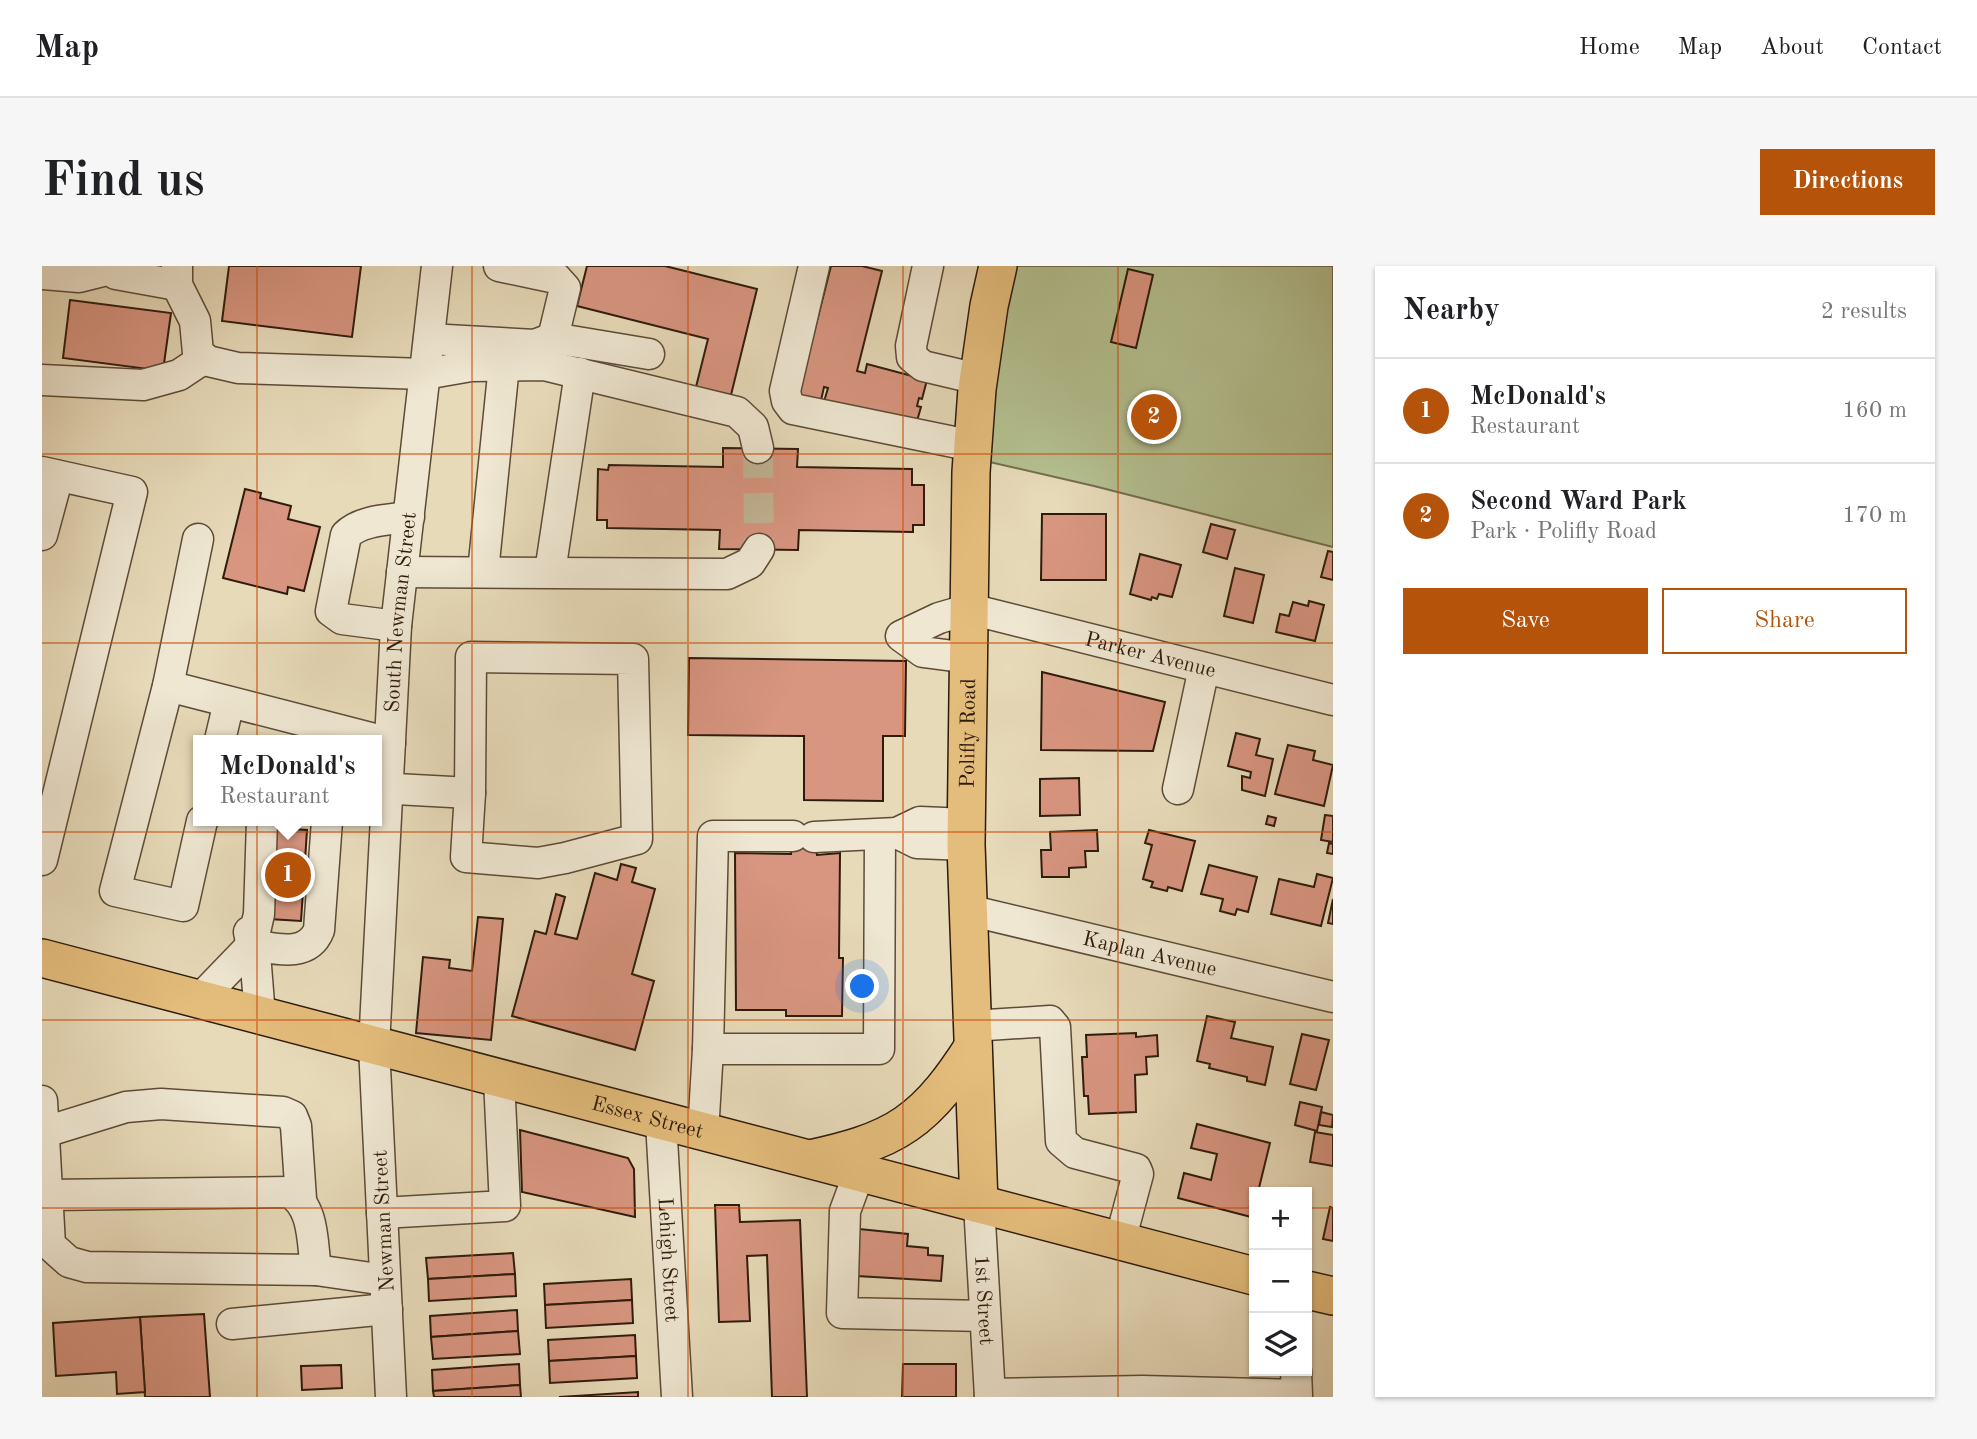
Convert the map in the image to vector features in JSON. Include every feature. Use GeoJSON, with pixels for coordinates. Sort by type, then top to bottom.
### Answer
{"type":"FeatureCollection","features":[{"type":"Feature","properties":{"kind":"main road","name":"Polifly Road"},"geometry":{"type":"LineString","coordinates":[[979,1204],[966,834],[973,446],[978,379],[998,266]]}},
{"type":"Feature","properties":{"kind":"main road","name":"Essex Street"},"geometry":{"type":"LineString","coordinates":[[42,958],[1249,1275]]}},
{"type":"Feature","properties":{"kind":"main road"},"geometry":{"type":"LineString","coordinates":[[809,1160],[865,1143],[905,1125],[932,1102],[958,1070],[973,1037]]}},
{"type":"Feature","properties":{"kind":"main road"},"geometry":{"type":"LineString","coordinates":[[1312,1291],[1333,1296]]}},
{"type":"Feature","properties":{"kind":"street","name":"South Newman Street"},"geometry":{"type":"LineString","coordinates":[[382,782],[390,743],[396,626],[437,266]]}},
{"type":"Feature","properties":{"kind":"street"},"geometry":{"type":"LineString","coordinates":[[499,266],[556,278],[565,288],[553,338]]}},
{"type":"Feature","properties":{"kind":"street"},"geometry":{"type":"LineString","coordinates":[[814,266],[785,391],[787,401],[793,409],[973,446]]}},
{"type":"Feature","properties":{"kind":"street"},"geometry":{"type":"LineString","coordinates":[[928,266],[911,346],[912,357],[923,366],[978,379]]}},
{"type":"Feature","properties":{"kind":"street"},"geometry":{"type":"LineString","coordinates":[[42,274],[79,277],[111,268],[116,274],[138,279],[177,276],[195,321],[198,353],[203,359],[238,368],[425,374],[471,366],[544,365],[737,412],[753,427],[758,448]]}},
{"type":"Feature","properties":{"kind":"street"},"geometry":{"type":"LineString","coordinates":[[429,339],[535,345],[553,338],[649,354]]}},
{"type":"Feature","properties":{"kind":"street"},"geometry":{"type":"LineString","coordinates":[[42,380],[143,385],[179,375],[203,359]]}},
{"type":"Feature","properties":{"kind":"street"},"geometry":{"type":"LineString","coordinates":[[483,572],[504,365]]}},
{"type":"Feature","properties":{"kind":"street"},"geometry":{"type":"LineString","coordinates":[[550,572],[580,373]]}},
{"type":"Feature","properties":{"kind":"street"},"geometry":{"type":"LineString","coordinates":[[42,536],[50,474],[132,492],[42,860]]}},
{"type":"Feature","properties":{"kind":"street"},"geometry":{"type":"LineString","coordinates":[[396,626],[342,619],[331,611],[332,598],[346,536],[353,528],[409,517]]}},
{"type":"Feature","properties":{"kind":"street"},"geometry":{"type":"LineString","coordinates":[[198,539],[168,686],[115,891],[183,906],[201,826]]}},
{"type":"Feature","properties":{"kind":"street"},"geometry":{"type":"LineString","coordinates":[[402,572],[726,574],[750,563],[759,550]]}},
{"type":"Feature","properties":{"kind":"street"},"geometry":{"type":"LineString","coordinates":[[970,609],[939,618],[901,636],[923,652],[970,658]]}},
{"type":"Feature","properties":{"kind":"street","name":"Parker Avenue"},"geometry":{"type":"LineString","coordinates":[[970,609],[1333,700]]}},
{"type":"Feature","properties":{"kind":"street"},"geometry":{"type":"LineString","coordinates":[[471,657],[633,659],[636,839],[538,863],[466,858],[470,793],[471,657]]}},
{"type":"Feature","properties":{"kind":"street"},"geometry":{"type":"LineString","coordinates":[[1178,789],[1205,668]]}},
{"type":"Feature","properties":{"kind":"street"},"geometry":{"type":"LineString","coordinates":[[168,686],[359,735]]}},
{"type":"Feature","properties":{"kind":"street"},"geometry":{"type":"LineString","coordinates":[[221,735],[229,702]]}},
{"type":"Feature","properties":{"kind":"street"},"geometry":{"type":"LineString","coordinates":[[382,741],[390,743]]}},
{"type":"Feature","properties":{"kind":"street"},"geometry":{"type":"LineString","coordinates":[[382,787],[470,793]]}},
{"type":"Feature","properties":{"kind":"street"},"geometry":{"type":"LineString","coordinates":[[253,826],[245,915],[252,945],[260,1016]]}},
{"type":"Feature","properties":{"kind":"street"},"geometry":{"type":"LineString","coordinates":[[199,1000],[252,945],[259,914],[262,826]]}},
{"type":"Feature","properties":{"kind":"street"},"geometry":{"type":"LineString","coordinates":[[319,930],[314,908],[320,826]]}},
{"type":"Feature","properties":{"kind":"street"},"geometry":{"type":"LineString","coordinates":[[252,945],[274,949],[304,948],[315,940],[319,930],[327,826]]}},
{"type":"Feature","properties":{"kind":"street","name":"South Newman Street"},"geometry":{"type":"LineString","coordinates":[[374,1046],[380,826]]}},
{"type":"Feature","properties":{"kind":"street"},"geometry":{"type":"LineString","coordinates":[[708,1049],[879,1049],[889,834]]}},
{"type":"Feature","properties":{"kind":"street"},"geometry":{"type":"LineString","coordinates":[[703,1133],[708,1049],[713,836],[889,834],[917,843],[966,834]]}},
{"type":"Feature","properties":{"kind":"street","name":"Kaplan Avenue"},"geometry":{"type":"LineString","coordinates":[[968,910],[1333,997]]}},
{"type":"Feature","properties":{"kind":"street"},"geometry":{"type":"LineString","coordinates":[[973,1037],[1049,1021],[1055,1027],[1061,1141],[1075,1153],[1136,1169],[1138,1174],[1120,1241]]}},
{"type":"Feature","properties":{"kind":"street","name":"Newman Street"},"geometry":{"type":"LineString","coordinates":[[374,1046],[391,1397]]}},
{"type":"Feature","properties":{"kind":"street"},"geometry":{"type":"LineString","coordinates":[[382,1213],[505,1206],[499,1079]]}},
{"type":"Feature","properties":{"kind":"street"},"geometry":{"type":"LineString","coordinates":[[42,1101],[50,1245],[59,1256],[87,1268],[316,1270],[385,1280]]}},
{"type":"Feature","properties":{"kind":"street"},"geometry":{"type":"LineString","coordinates":[[45,1132],[126,1107],[161,1104],[283,1112],[292,1116],[296,1126],[301,1199],[308,1212],[316,1270]]}},
{"type":"Feature","properties":{"kind":"street","name":"Lehigh Street"},"geometry":{"type":"LineString","coordinates":[[661,1122],[677,1397]]}},
{"type":"Feature","properties":{"kind":"street"},"geometry":{"type":"LineString","coordinates":[[859,1173],[845,1211],[842,1313],[985,1316]]}},
{"type":"Feature","properties":{"kind":"street"},"geometry":{"type":"LineString","coordinates":[[47,1195],[289,1192],[301,1199]]}},
{"type":"Feature","properties":{"kind":"street","name":"1st Street"},"geometry":{"type":"LineString","coordinates":[[979,1204],[990,1395]]}},
{"type":"Feature","properties":{"kind":"street"},"geometry":{"type":"LineString","coordinates":[[232,1324],[387,1309]]}},
{"type":"Feature","properties":{"kind":"street"},"geometry":{"type":"LineString","coordinates":[[990,1395],[1142,1391],[1297,1395],[1296,1376]]}},
{"type":"Feature","properties":{"kind":"green space"},"geometry":{"type":"Polygon","coordinates":[[[998,266],[1333,266],[1333,547],[972,458],[998,266]]]}},
{"type":"Feature","properties":{"kind":"building"},"geometry":{"type":"Polygon","coordinates":[[[229,266],[361,266],[352,337],[222,321],[229,266]]]}},
{"type":"Feature","properties":{"kind":"building"},"geometry":{"type":"Polygon","coordinates":[[[587,266],[665,266],[757,289],[731,395],[696,387],[708,339],[577,306],[587,266]]]}},
{"type":"Feature","properties":{"kind":"building"},"geometry":{"type":"Polygon","coordinates":[[[831,266],[862,266],[882,271],[857,371],[865,373],[867,364],[927,380],[922,399],[919,398],[917,406],[921,407],[915,428],[823,405],[828,388],[824,387],[820,405],[797,399],[831,266]]]}},
{"type":"Feature","properties":{"kind":"building"},"geometry":{"type":"Polygon","coordinates":[[[1128,269],[1153,275],[1136,348],[1111,342],[1128,269]]]}},
{"type":"Feature","properties":{"kind":"building"},"geometry":{"type":"Polygon","coordinates":[[[70,300],[171,313],[163,371],[63,358],[70,300]]]}},
{"type":"Feature","properties":{"kind":"building"},"geometry":{"type":"Polygon","coordinates":[[[723,448],[798,449],[797,467],[912,469],[912,485],[924,485],[924,525],[913,525],[913,532],[799,530],[798,550],[719,549],[720,530],[607,528],[607,520],[597,520],[598,469],[608,470],[609,465],[723,467],[723,448]]]}},
{"type":"Feature","properties":{"kind":"building"},"geometry":{"type":"Polygon","coordinates":[[[245,489],[261,493],[260,498],[291,506],[288,519],[320,527],[304,591],[288,587],[287,594],[223,578],[245,489]]]}},
{"type":"Feature","properties":{"kind":"building"},"geometry":{"type":"Polygon","coordinates":[[[1042,514],[1106,514],[1106,580],[1041,580],[1042,514]]]}},
{"type":"Feature","properties":{"kind":"building"},"geometry":{"type":"Polygon","coordinates":[[[1211,524],[1235,530],[1227,559],[1203,552],[1211,524]]]}},
{"type":"Feature","properties":{"kind":"building"},"geometry":{"type":"Polygon","coordinates":[[[1328,551],[1333,552],[1333,580],[1321,577],[1328,551]]]}},
{"type":"Feature","properties":{"kind":"building"},"geometry":{"type":"Polygon","coordinates":[[[1140,554],[1181,565],[1172,597],[1159,594],[1157,599],[1152,597],[1151,600],[1130,594],[1140,554]]]}},
{"type":"Feature","properties":{"kind":"building"},"geometry":{"type":"Polygon","coordinates":[[[1235,568],[1264,575],[1253,623],[1224,616],[1235,568]]]}},
{"type":"Feature","properties":{"kind":"building"},"geometry":{"type":"Polygon","coordinates":[[[1309,601],[1324,605],[1315,641],[1276,632],[1280,614],[1289,616],[1293,602],[1308,606],[1309,601]]]}},
{"type":"Feature","properties":{"kind":"building"},"geometry":{"type":"Polygon","coordinates":[[[689,658],[906,661],[905,736],[883,736],[883,801],[804,800],[804,736],[688,735],[689,658]]]}},
{"type":"Feature","properties":{"kind":"building"},"geometry":{"type":"Polygon","coordinates":[[[1042,672],[1165,702],[1153,751],[1041,750],[1042,672]]]}},
{"type":"Feature","properties":{"kind":"building"},"geometry":{"type":"Polygon","coordinates":[[[1236,733],[1260,739],[1256,755],[1273,759],[1265,796],[1242,790],[1242,776],[1250,778],[1251,772],[1228,766],[1236,733]]]}},
{"type":"Feature","properties":{"kind":"building"},"geometry":{"type":"Polygon","coordinates":[[[1288,745],[1315,751],[1313,760],[1333,765],[1324,806],[1275,794],[1288,745]]]}},
{"type":"Feature","properties":{"kind":"building"},"geometry":{"type":"Polygon","coordinates":[[[1079,778],[1080,815],[1040,816],[1040,779],[1079,778]]]}},
{"type":"Feature","properties":{"kind":"building"},"geometry":{"type":"Polygon","coordinates":[[[1325,815],[1333,816],[1333,842],[1321,840],[1325,815]]]}},
{"type":"Feature","properties":{"kind":"building"},"geometry":{"type":"Polygon","coordinates":[[[1268,816],[1276,818],[1274,826],[1266,824],[1268,816]]]}},
{"type":"Feature","properties":{"kind":"building"},"geometry":{"type":"Polygon","coordinates":[[[275,828],[307,830],[301,921],[269,919],[275,828]]]}},
{"type":"Feature","properties":{"kind":"building"},"geometry":{"type":"Polygon","coordinates":[[[793,829],[814,830],[817,855],[840,853],[839,958],[843,958],[842,1016],[786,1016],[786,1010],[736,1010],[735,853],[791,854],[793,829]]]}},
{"type":"Feature","properties":{"kind":"building"},"geometry":{"type":"Polygon","coordinates":[[[1097,830],[1098,851],[1085,851],[1086,867],[1069,868],[1069,877],[1042,877],[1041,850],[1051,850],[1050,832],[1097,830]]]}},
{"type":"Feature","properties":{"kind":"building"},"geometry":{"type":"Polygon","coordinates":[[[1149,830],[1195,841],[1182,891],[1168,887],[1167,891],[1151,887],[1153,882],[1143,879],[1152,845],[1145,843],[1149,830]]]}},
{"type":"Feature","properties":{"kind":"building"},"geometry":{"type":"Polygon","coordinates":[[[1329,843],[1333,844],[1333,854],[1327,853],[1329,843]]]}},
{"type":"Feature","properties":{"kind":"building"},"geometry":{"type":"Polygon","coordinates":[[[621,864],[636,868],[632,882],[655,889],[632,974],[654,981],[635,1050],[512,1016],[535,931],[546,934],[556,894],[565,897],[555,934],[577,939],[595,873],[617,880],[621,864]]]}},
{"type":"Feature","properties":{"kind":"building"},"geometry":{"type":"Polygon","coordinates":[[[1209,865],[1257,877],[1248,912],[1237,909],[1235,915],[1220,911],[1223,899],[1201,894],[1209,865]]]}},
{"type":"Feature","properties":{"kind":"building"},"geometry":{"type":"Polygon","coordinates":[[[1317,874],[1333,878],[1321,926],[1271,914],[1279,879],[1314,887],[1317,874]]]}},
{"type":"Feature","properties":{"kind":"building"},"geometry":{"type":"Polygon","coordinates":[[[1333,899],[1333,924],[1328,923],[1333,899]]]}},
{"type":"Feature","properties":{"kind":"building"},"geometry":{"type":"Polygon","coordinates":[[[478,917],[503,919],[491,1040],[416,1033],[423,957],[450,960],[449,968],[472,971],[478,917]]]}},
{"type":"Feature","properties":{"kind":"building"},"geometry":{"type":"Polygon","coordinates":[[[1207,1016],[1235,1022],[1231,1038],[1273,1047],[1265,1085],[1247,1081],[1247,1077],[1209,1068],[1210,1064],[1197,1061],[1207,1016]]]}},
{"type":"Feature","properties":{"kind":"building"},"geometry":{"type":"Polygon","coordinates":[[[1136,1033],[1136,1037],[1157,1035],[1158,1056],[1146,1057],[1147,1074],[1135,1075],[1136,1112],[1089,1114],[1088,1096],[1084,1096],[1082,1057],[1087,1057],[1086,1035],[1136,1033]]]}},
{"type":"Feature","properties":{"kind":"building"},"geometry":{"type":"Polygon","coordinates":[[[1302,1034],[1329,1040],[1316,1090],[1290,1084],[1302,1034]]]}},
{"type":"Feature","properties":{"kind":"building"},"geometry":{"type":"Polygon","coordinates":[[[1300,1102],[1322,1107],[1317,1131],[1295,1125],[1300,1102]]]}},
{"type":"Feature","properties":{"kind":"building"},"geometry":{"type":"Polygon","coordinates":[[[1321,1112],[1333,1115],[1332,1127],[1319,1125],[1321,1112]]]}},
{"type":"Feature","properties":{"kind":"building"},"geometry":{"type":"Polygon","coordinates":[[[1197,1124],[1270,1143],[1259,1187],[1249,1187],[1249,1216],[1178,1198],[1184,1173],[1211,1180],[1217,1154],[1191,1148],[1197,1124]]]}},
{"type":"Feature","properties":{"kind":"building"},"geometry":{"type":"Polygon","coordinates":[[[520,1130],[628,1158],[634,1169],[635,1217],[522,1192],[520,1130]]]}},
{"type":"Feature","properties":{"kind":"building"},"geometry":{"type":"Polygon","coordinates":[[[1315,1132],[1333,1135],[1333,1166],[1310,1162],[1315,1132]]]}},
{"type":"Feature","properties":{"kind":"building"},"geometry":{"type":"Polygon","coordinates":[[[715,1205],[739,1205],[740,1222],[800,1220],[807,1397],[772,1397],[767,1255],[747,1256],[750,1321],[719,1322],[715,1205]]]}},
{"type":"Feature","properties":{"kind":"building"},"geometry":{"type":"Polygon","coordinates":[[[1330,1207],[1333,1208],[1333,1241],[1323,1239],[1330,1207]]]}},
{"type":"Feature","properties":{"kind":"building"},"geometry":{"type":"Polygon","coordinates":[[[859,1229],[908,1234],[907,1246],[928,1248],[928,1255],[943,1256],[941,1281],[857,1276],[859,1229]]]}},
{"type":"Feature","properties":{"kind":"building"},"geometry":{"type":"Polygon","coordinates":[[[513,1253],[515,1274],[428,1279],[426,1258],[513,1253]]]}},
{"type":"Feature","properties":{"kind":"building"},"geometry":{"type":"Polygon","coordinates":[[[515,1274],[516,1296],[429,1301],[428,1279],[515,1274]]]}},
{"type":"Feature","properties":{"kind":"building"},"geometry":{"type":"Polygon","coordinates":[[[631,1279],[632,1300],[545,1305],[544,1284],[631,1279]]]}},
{"type":"Feature","properties":{"kind":"building"},"geometry":{"type":"Polygon","coordinates":[[[632,1300],[633,1323],[546,1328],[545,1305],[632,1300]]]}},
{"type":"Feature","properties":{"kind":"building"},"geometry":{"type":"Polygon","coordinates":[[[517,1310],[518,1331],[431,1337],[430,1316],[517,1310]]]}},
{"type":"Feature","properties":{"kind":"building"},"geometry":{"type":"Polygon","coordinates":[[[204,1314],[210,1397],[145,1397],[140,1317],[204,1314]]]}},
{"type":"Feature","properties":{"kind":"building"},"geometry":{"type":"Polygon","coordinates":[[[140,1317],[145,1392],[117,1394],[116,1372],[56,1376],[53,1323],[140,1317]]]}},
{"type":"Feature","properties":{"kind":"building"},"geometry":{"type":"Polygon","coordinates":[[[518,1331],[520,1354],[433,1359],[431,1337],[518,1331]]]}},
{"type":"Feature","properties":{"kind":"building"},"geometry":{"type":"Polygon","coordinates":[[[635,1335],[636,1356],[549,1361],[548,1340],[635,1335]]]}},
{"type":"Feature","properties":{"kind":"building"},"geometry":{"type":"Polygon","coordinates":[[[636,1356],[637,1378],[550,1383],[549,1361],[636,1356]]]}},
{"type":"Feature","properties":{"kind":"building"},"geometry":{"type":"Polygon","coordinates":[[[519,1364],[520,1385],[433,1391],[432,1370],[519,1364]]]}},
{"type":"Feature","properties":{"kind":"building"},"geometry":{"type":"Polygon","coordinates":[[[903,1364],[956,1364],[956,1397],[902,1397],[903,1364]]]}},
{"type":"Feature","properties":{"kind":"building"},"geometry":{"type":"Polygon","coordinates":[[[341,1365],[342,1388],[302,1390],[301,1366],[341,1365]]]}},
{"type":"Feature","properties":{"kind":"building"},"geometry":{"type":"Polygon","coordinates":[[[520,1385],[521,1397],[434,1397],[433,1391],[520,1385]]]}},
{"type":"Feature","properties":{"kind":"building"},"geometry":{"type":"Polygon","coordinates":[[[638,1392],[638,1397],[559,1397],[638,1392]]]}},
{"type":"Feature","properties":{"kind":"tunnel"},"geometry":{"type":"LineString","coordinates":[[758,448],[759,549]]}},
{"type":"Feature","properties":{"kind":"place","name":"Second Ward Park"},"geometry":{"type":"Point","coordinates":[1154,417]}},
{"type":"Feature","properties":{"kind":"place","name":"McDonald's"},"geometry":{"type":"Point","coordinates":[288,875]}}]}
